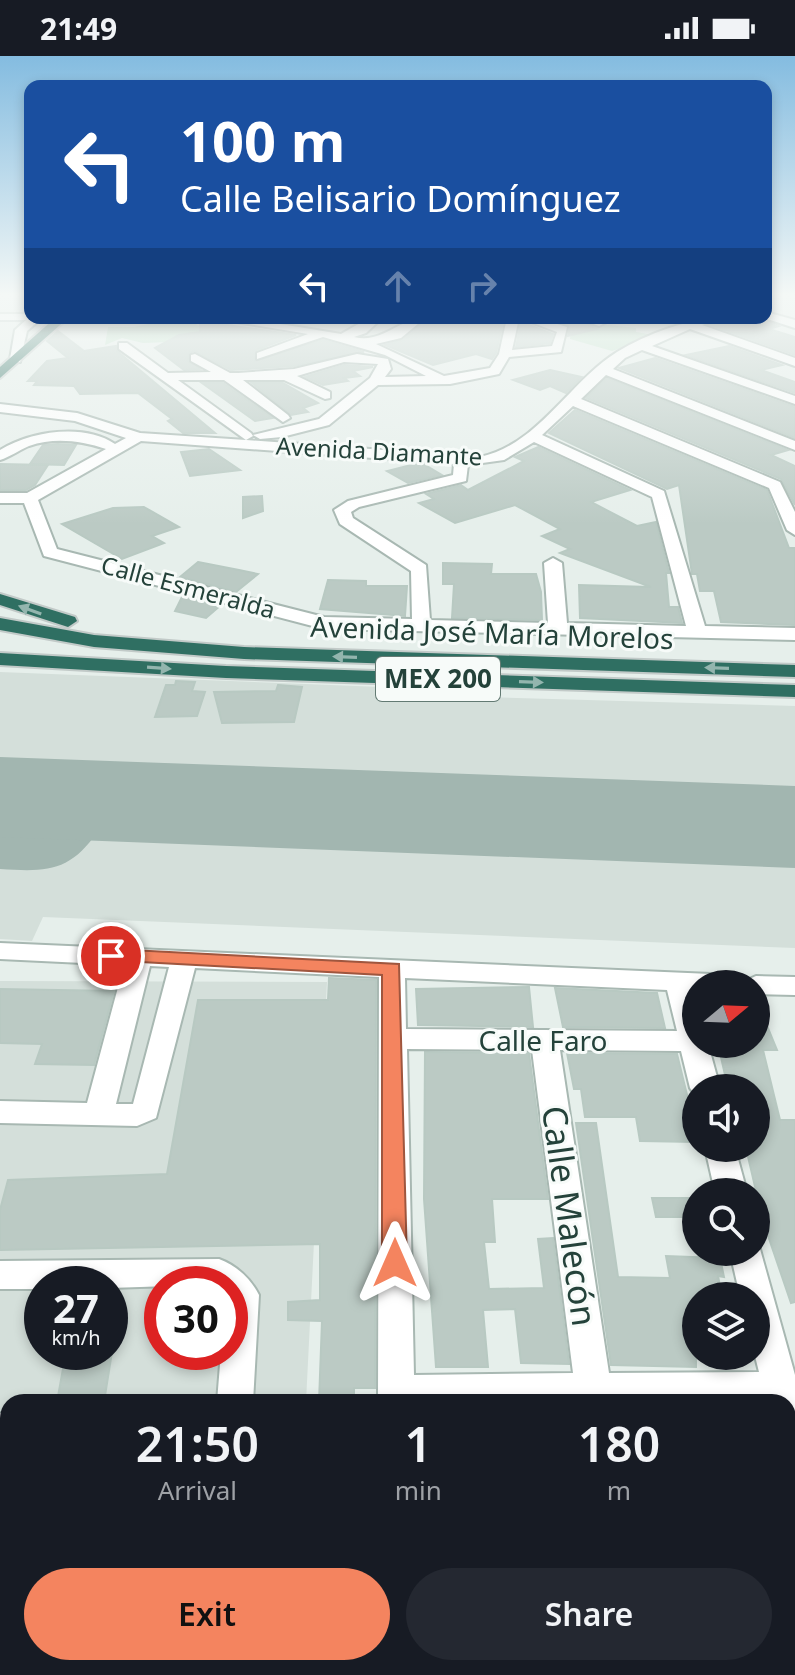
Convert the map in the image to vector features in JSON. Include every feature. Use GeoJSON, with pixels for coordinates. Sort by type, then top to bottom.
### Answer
{"type":"FeatureCollection","features":[{"type":"Feature","properties":{"kind":"highway","name":"MEX 200"},"geometry":{"type":"LineString","coordinates":[[0,599],[39,614],[187,648]]}},
{"type":"Feature","properties":{"kind":"highway","name":"MEX 200"},"geometry":{"type":"LineString","coordinates":[[0,624],[94,641],[187,648]]}},
{"type":"Feature","properties":{"kind":"highway"},"geometry":{"type":"LineString","coordinates":[[0,645],[82,662]]}},
{"type":"Feature","properties":{"kind":"highway","name":"Avenida José María Morelos"},"geometry":{"type":"LineString","coordinates":[[187,648],[296,656],[795,671]]}},
{"type":"Feature","properties":{"kind":"highway","name":"MEX 200"},"geometry":{"type":"LineString","coordinates":[[0,659],[82,662]]}},
{"type":"Feature","properties":{"kind":"highway","name":"Avenida José María Morelos"},"geometry":{"type":"LineString","coordinates":[[82,662],[226,672],[795,691]]}},
{"type":"Feature","properties":{"kind":"street"},"geometry":{"type":"LineString","coordinates":[[162,373],[246,436]]}},
{"type":"Feature","properties":{"kind":"street"},"geometry":{"type":"LineString","coordinates":[[221,373],[249,389],[283,418]]}},
{"type":"Feature","properties":{"kind":"street"},"geometry":{"type":"LineString","coordinates":[[249,389],[292,373]]}},
{"type":"Feature","properties":{"kind":"street"},"geometry":{"type":"LineString","coordinates":[[315,373],[327,379]]}},
{"type":"Feature","properties":{"kind":"street"},"geometry":{"type":"LineString","coordinates":[[206,442],[313,429],[333,420],[382,373]]}},
{"type":"Feature","properties":{"kind":"street"},"geometry":{"type":"LineString","coordinates":[[431,373],[441,380]]}},
{"type":"Feature","properties":{"kind":"street"},"geometry":{"type":"LineString","coordinates":[[375,381],[441,380],[485,373]]}},
{"type":"Feature","properties":{"kind":"street","name":"Avenida Diamante"},"geometry":{"type":"LineString","coordinates":[[0,408],[77,417],[138,437],[461,461],[499,457],[533,436],[605,373]]}},
{"type":"Feature","properties":{"kind":"street"},"geometry":{"type":"LineString","coordinates":[[611,373],[795,446]]}},
{"type":"Feature","properties":{"kind":"street"},"geometry":{"type":"LineString","coordinates":[[717,373],[795,400]]}},
{"type":"Feature","properties":{"kind":"street"},"geometry":{"type":"LineString","coordinates":[[168,377],[284,375],[325,395]]}},
{"type":"Feature","properties":{"kind":"street"},"geometry":{"type":"LineString","coordinates":[[573,401],[775,485],[795,530]]}},
{"type":"Feature","properties":{"kind":"street"},"geometry":{"type":"LineString","coordinates":[[0,456],[33,442],[81,435],[120,450]]}},
{"type":"Feature","properties":{"kind":"street"},"geometry":{"type":"LineString","coordinates":[[533,436],[659,494],[697,632]]}},
{"type":"Feature","properties":{"kind":"street"},"geometry":{"type":"LineString","coordinates":[[0,498],[30,498],[120,450],[138,437]]}},
{"type":"Feature","properties":{"kind":"street"},"geometry":{"type":"LineString","coordinates":[[421,625],[420,569],[346,521],[342,510],[354,504],[461,478],[461,461]]}},
{"type":"Feature","properties":{"kind":"street","name":"Calle Esmeralda"},"geometry":{"type":"LineString","coordinates":[[30,498],[50,552],[324,623],[795,634]]}},
{"type":"Feature","properties":{"kind":"street"},"geometry":{"type":"LineString","coordinates":[[553,563],[558,628]]}},
{"type":"Feature","properties":{"kind":"street"},"geometry":{"type":"LineString","coordinates":[[0,951],[682,982]]}},
{"type":"Feature","properties":{"kind":"street"},"geometry":{"type":"LineString","coordinates":[[99,1112],[139,957]]}},
{"type":"Feature","properties":{"kind":"street"},"geometry":{"type":"LineString","coordinates":[[0,1112],[137,1115],[146,1110],[184,959]]}},
{"type":"Feature","properties":{"kind":"street"},"geometry":{"type":"LineString","coordinates":[[392,969],[396,1394]]}},
{"type":"Feature","properties":{"kind":"street"},"geometry":{"type":"LineString","coordinates":[[678,982],[682,998]]}},
{"type":"Feature","properties":{"kind":"street"},"geometry":{"type":"LineString","coordinates":[[770,985],[795,986]]}},
{"type":"Feature","properties":{"kind":"street","name":"Calle Faro"},"geometry":{"type":"LineString","coordinates":[[393,1039],[682,1041]]}},
{"type":"Feature","properties":{"kind":"street","name":"Calle Malecón"},"geometry":{"type":"LineString","coordinates":[[545,1042],[593,1389]]}},
{"type":"Feature","properties":{"kind":"street"},"geometry":{"type":"LineString","coordinates":[[750,1266],[782,1394]]}},
{"type":"Feature","properties":{"kind":"street"},"geometry":{"type":"LineString","coordinates":[[0,1275],[219,1273],[242,1295],[236,1394]]}},
{"type":"Feature","properties":{"kind":"street"},"geometry":{"type":"LineString","coordinates":[[452,1394],[593,1389],[666,1394]]}},
{"type":"Feature","properties":{"kind":"shaded area"},"geometry":{"type":"Polygon","coordinates":[[[0,672],[484,691],[484,697],[795,706],[795,948],[43,917],[32,941],[0,939],[0,672]]]}},
{"type":"Feature","properties":{"kind":"shaded area"},"geometry":{"type":"Polygon","coordinates":[[[0,981],[327,982],[306,1394],[0,1394],[0,981]]]}},
{"type":"Feature","properties":{"kind":"building"},"geometry":{"type":"Polygon","coordinates":[[[36,373],[143,373],[215,433],[183,433],[168,421],[172,419],[138,393],[80,394],[74,386],[34,385],[37,381],[28,381],[36,373]]]}},
{"type":"Feature","properties":{"kind":"building"},"geometry":{"type":"Polygon","coordinates":[[[319,373],[355,373],[360,376],[323,385],[305,377],[319,373]]]}},
{"type":"Feature","properties":{"kind":"building"},"geometry":{"type":"Polygon","coordinates":[[[541,373],[582,377],[566,393],[550,386],[540,390],[513,380],[541,373]]]}},
{"type":"Feature","properties":{"kind":"building"},"geometry":{"type":"Polygon","coordinates":[[[630,373],[697,373],[795,407],[795,438],[630,373]]]}},
{"type":"Feature","properties":{"kind":"building"},"geometry":{"type":"Polygon","coordinates":[[[736,373],[768,373],[795,382],[795,393],[736,373]]]}},
{"type":"Feature","properties":{"kind":"building"},"geometry":{"type":"Polygon","coordinates":[[[607,378],[788,450],[771,455],[795,466],[795,505],[781,479],[586,398],[607,378]]]}},
{"type":"Feature","properties":{"kind":"building"},"geometry":{"type":"Polygon","coordinates":[[[202,383],[223,383],[273,418],[255,421],[202,383]]]}},
{"type":"Feature","properties":{"kind":"building"},"geometry":{"type":"Polygon","coordinates":[[[252,383],[283,383],[318,403],[303,408],[308,412],[291,415],[252,383]]]}},
{"type":"Feature","properties":{"kind":"building"},"geometry":{"type":"Polygon","coordinates":[[[575,410],[767,490],[789,548],[795,548],[795,625],[721,622],[714,591],[700,591],[697,574],[692,574],[679,485],[667,489],[549,433],[575,410]]]}},
{"type":"Feature","properties":{"kind":"building"},"geometry":{"type":"Polygon","coordinates":[[[43,445],[76,445],[64,465],[30,464],[43,445]]]}},
{"type":"Feature","properties":{"kind":"building"},"geometry":{"type":"Polygon","coordinates":[[[538,447],[630,490],[591,502],[637,526],[656,522],[669,573],[666,573],[669,607],[678,607],[682,623],[580,618],[579,585],[651,587],[560,553],[570,549],[542,536],[560,529],[515,505],[455,523],[419,503],[434,499],[426,494],[461,485],[468,490],[524,461],[515,457],[538,447]]]}},
{"type":"Feature","properties":{"kind":"building"},"geometry":{"type":"Polygon","coordinates":[[[209,449],[240,470],[190,476],[181,452],[209,449]]]}},
{"type":"Feature","properties":{"kind":"building"},"geometry":{"type":"Polygon","coordinates":[[[0,464],[48,465],[35,485],[26,490],[0,490],[0,464]]]}},
{"type":"Feature","properties":{"kind":"building"},"geometry":{"type":"Polygon","coordinates":[[[415,464],[425,465],[442,475],[408,483],[387,471],[415,464]]]}},
{"type":"Feature","properties":{"kind":"building"},"geometry":{"type":"Polygon","coordinates":[[[262,496],[263,511],[243,518],[243,497],[262,496]]]}},
{"type":"Feature","properties":{"kind":"building"},"geometry":{"type":"Polygon","coordinates":[[[144,507],[179,527],[152,536],[164,543],[122,559],[62,524],[113,508],[144,507]]]}},
{"type":"Feature","properties":{"kind":"building"},"geometry":{"type":"Polygon","coordinates":[[[198,562],[258,574],[236,592],[180,577],[198,562]]]}},
{"type":"Feature","properties":{"kind":"building"},"geometry":{"type":"Polygon","coordinates":[[[443,563],[492,564],[491,574],[536,574],[541,592],[542,620],[452,618],[454,584],[443,584],[443,563]]]}},
{"type":"Feature","properties":{"kind":"building"},"geometry":{"type":"Polygon","coordinates":[[[328,580],[366,581],[366,586],[407,586],[405,616],[320,609],[328,580]]]}},
{"type":"Feature","properties":{"kind":"building"},"geometry":{"type":"Polygon","coordinates":[[[183,595],[221,605],[206,618],[175,611],[183,595]]]}},
{"type":"Feature","properties":{"kind":"building"},"geometry":{"type":"Polygon","coordinates":[[[176,681],[195,682],[192,691],[205,692],[197,716],[155,717],[166,685],[175,685],[176,681]]]}},
{"type":"Feature","properties":{"kind":"building"},"geometry":{"type":"Polygon","coordinates":[[[278,685],[302,687],[294,722],[222,723],[214,692],[276,691],[278,685]]]}},
{"type":"Feature","properties":{"kind":"building"},"geometry":{"type":"Polygon","coordinates":[[[329,978],[376,980],[375,1388],[354,1388],[354,1394],[319,1394],[322,1321],[288,1320],[288,1302],[320,1300],[320,1244],[0,1250],[0,1210],[8,1180],[167,1174],[198,1000],[328,1000],[329,978]]]}},
{"type":"Feature","properties":{"kind":"building"},"geometry":{"type":"Polygon","coordinates":[[[529,987],[533,1027],[418,1025],[416,989],[529,987]]]}},
{"type":"Feature","properties":{"kind":"building"},"geometry":{"type":"Polygon","coordinates":[[[555,988],[657,993],[665,1028],[563,1027],[555,988]]]}},
{"type":"Feature","properties":{"kind":"building"},"geometry":{"type":"Polygon","coordinates":[[[0,989],[114,991],[94,1065],[35,1064],[42,1044],[0,1043],[0,989]]]}},
{"type":"Feature","properties":{"kind":"building"},"geometry":{"type":"Polygon","coordinates":[[[770,1033],[777,1050],[770,1050],[770,1033]]]}},
{"type":"Feature","properties":{"kind":"building"},"geometry":{"type":"Polygon","coordinates":[[[425,1052],[529,1053],[548,1199],[492,1199],[495,1242],[484,1242],[489,1289],[544,1288],[538,1239],[553,1238],[569,1364],[521,1363],[515,1309],[483,1310],[488,1367],[436,1367],[424,1199],[425,1052]]]}},
{"type":"Feature","properties":{"kind":"building"},"geometry":{"type":"Polygon","coordinates":[[[567,1053],[677,1054],[682,1074],[682,1142],[640,1141],[636,1117],[585,1117],[581,1089],[574,1089],[567,1053]]]}},
{"type":"Feature","properties":{"kind":"building"},"geometry":{"type":"Polygon","coordinates":[[[721,1058],[765,1058],[769,1074],[725,1074],[721,1058]]]}},
{"type":"Feature","properties":{"kind":"building"},"geometry":{"type":"Polygon","coordinates":[[[770,1079],[780,1120],[795,1120],[795,1302],[791,1303],[770,1242],[770,1178],[753,1178],[749,1162],[770,1162],[770,1079]]]}},
{"type":"Feature","properties":{"kind":"building"},"geometry":{"type":"Polygon","coordinates":[[[576,1123],[596,1123],[618,1277],[670,1278],[666,1256],[682,1257],[682,1266],[722,1266],[724,1277],[718,1276],[719,1282],[682,1282],[682,1367],[611,1365],[576,1123]]]}},
{"type":"Feature","properties":{"kind":"building"},"geometry":{"type":"Polygon","coordinates":[[[652,1198],[682,1198],[682,1217],[656,1217],[652,1198]]]}},
{"type":"Feature","properties":{"kind":"building"},"geometry":{"type":"Polygon","coordinates":[[[63,1370],[109,1370],[105,1394],[58,1394],[63,1370]]]}},
{"type":"Feature","properties":{"kind":"taxiway"},"geometry":{"type":"LineString","coordinates":[[0,782],[24,775]]}},
{"type":"Feature","properties":{"kind":"taxiway"},"geometry":{"type":"LineString","coordinates":[[0,852],[49,852],[57,848],[71,831]]}},
{"type":"Feature","properties":{"kind":"runway"},"geometry":{"type":"LineString","coordinates":[[0,797],[795,827]]}},
{"type":"Feature","properties":{"kind":"route"},"geometry":{"type":"LineString","coordinates":[[111,956],[392,969],[395,1263]]}}]}
